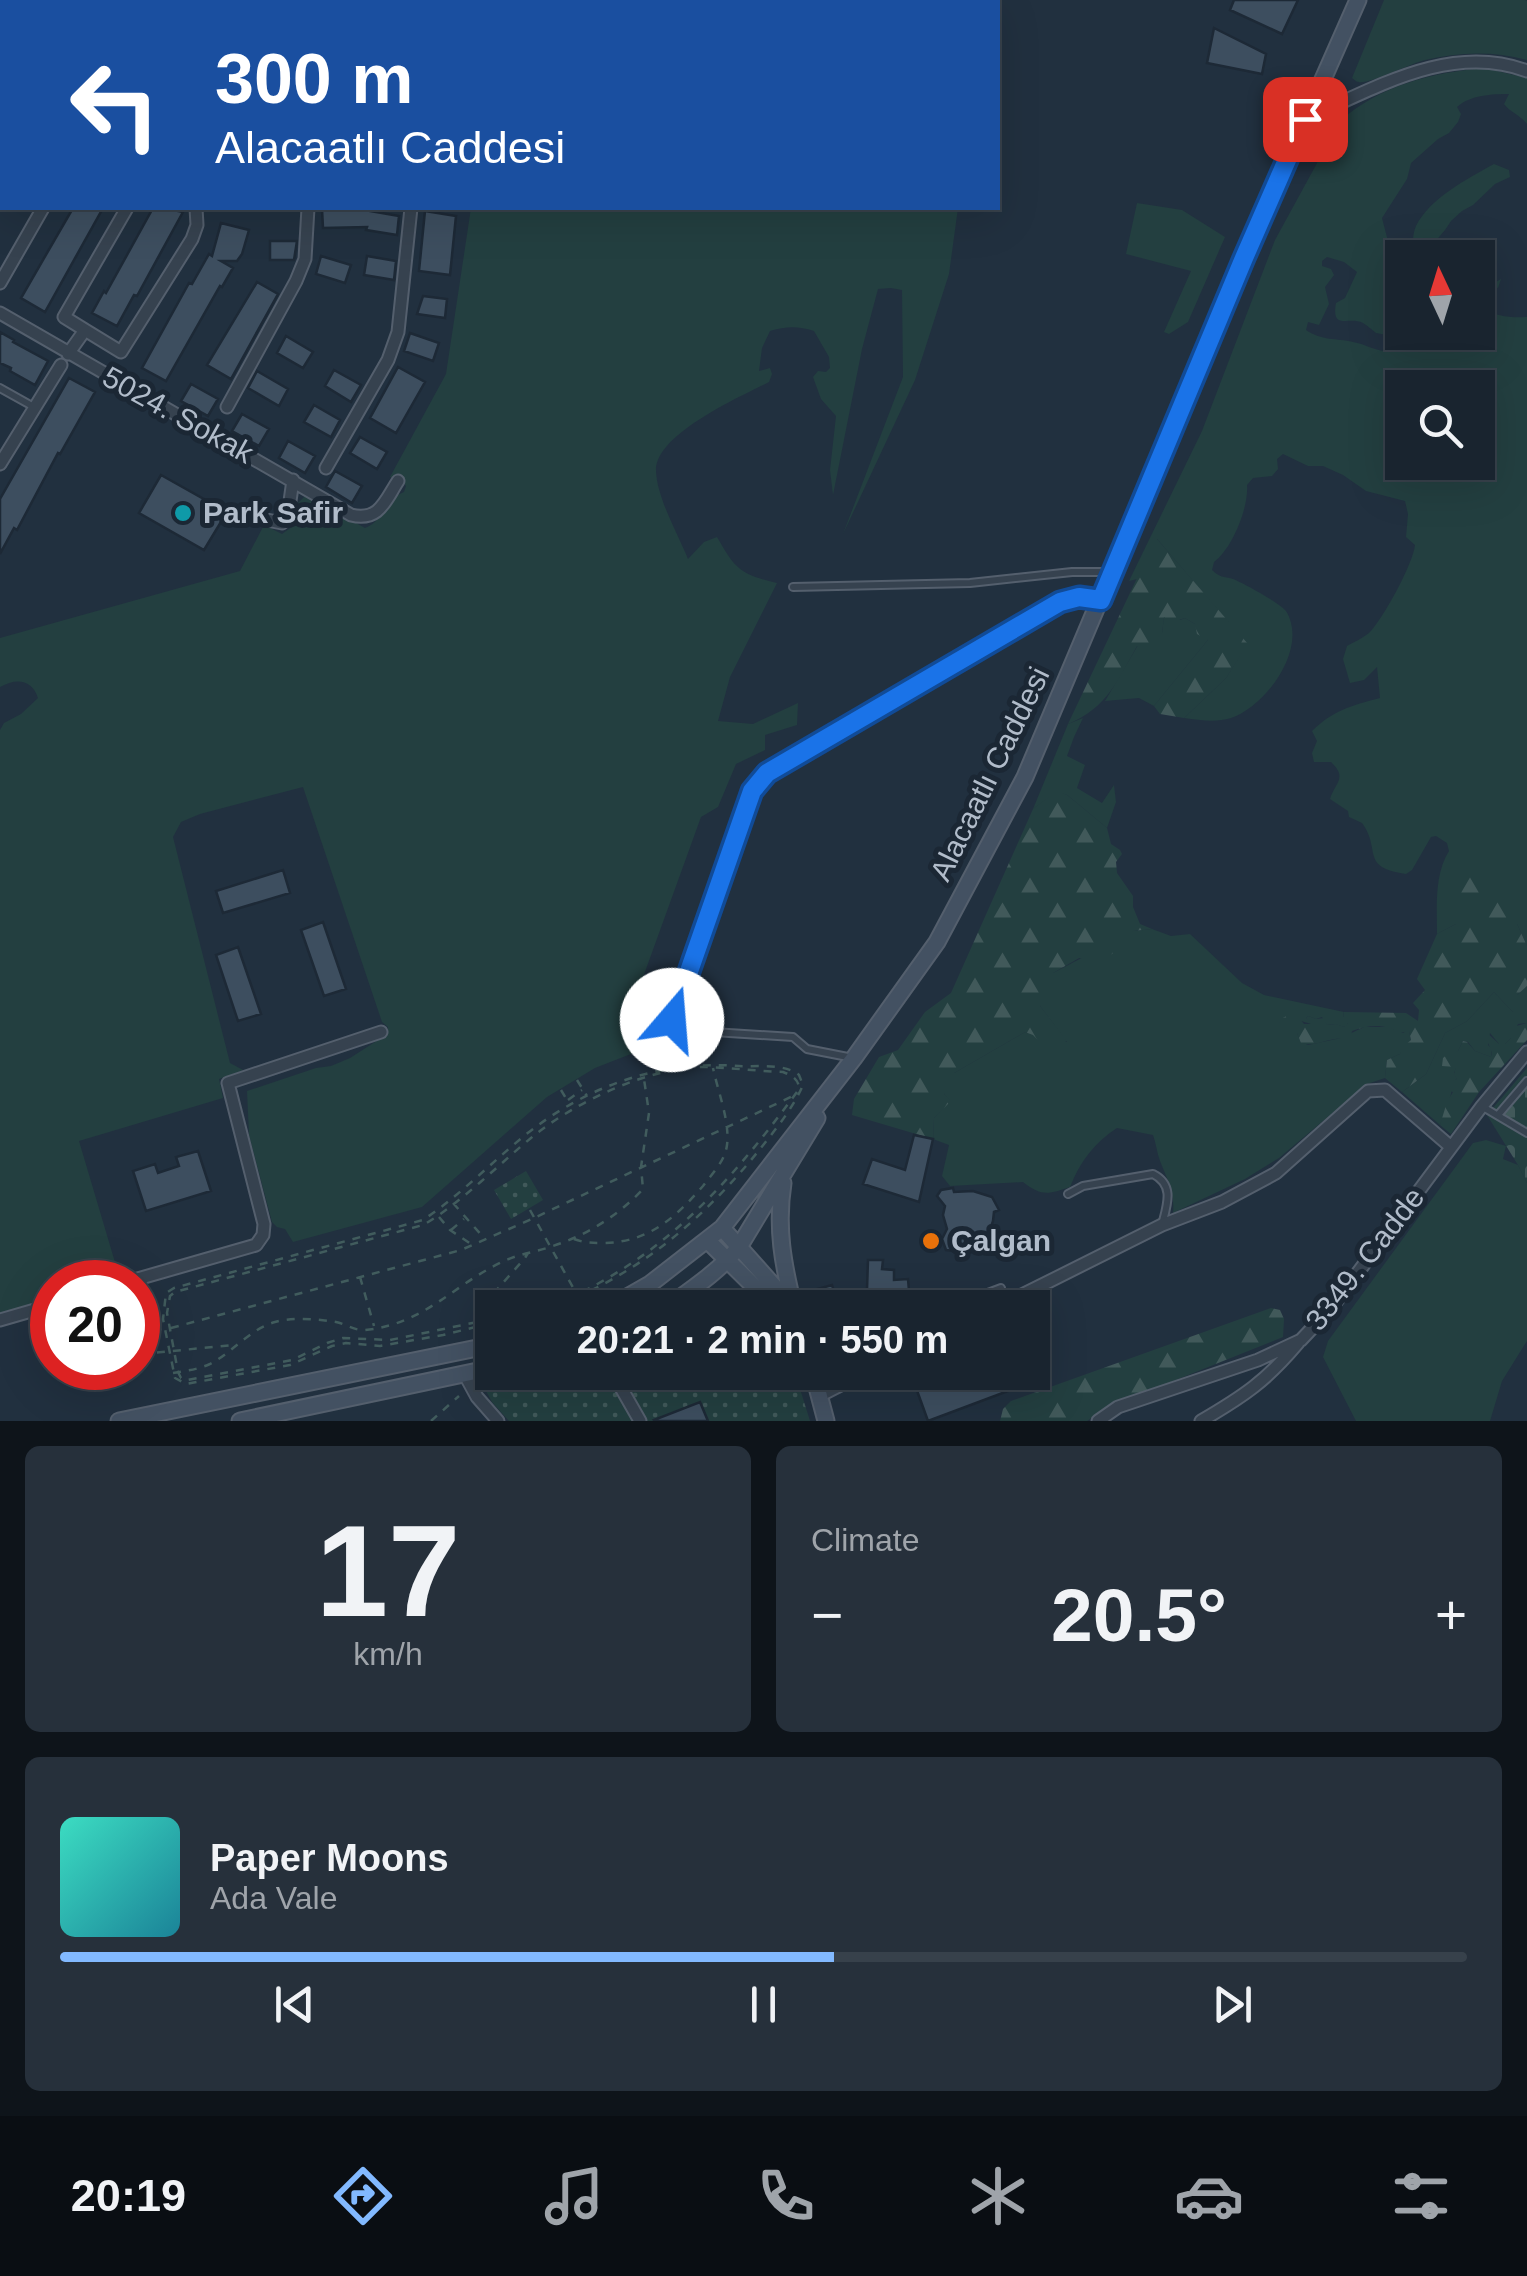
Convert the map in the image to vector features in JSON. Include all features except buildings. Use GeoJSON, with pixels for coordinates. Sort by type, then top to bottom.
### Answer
{"type":"FeatureCollection","features":[{"type":"Feature","properties":{"kind":"main road","name":"Alacaatlı Caddesi"},"geometry":{"type":"LineString","coordinates":[[640,1290],[722,1228],[854,1058],[937,942],[1025,777],[1244,258],[1358,0]]}},
{"type":"Feature","properties":{"kind":"main road","name":"Alacaatlı Caddesi"},"geometry":{"type":"LineString","coordinates":[[691,1290],[739,1247],[854,1058]]}},
{"type":"Feature","properties":{"kind":"main road"},"geometry":{"type":"LineString","coordinates":[[784,1176],[779,1215],[788,1290]]}},
{"type":"Feature","properties":{"kind":"main road"},"geometry":{"type":"LineString","coordinates":[[722,1228],[777,1290]]}},
{"type":"Feature","properties":{"kind":"main road"},"geometry":{"type":"LineString","coordinates":[[708,1241],[757,1290]]}},
{"type":"Feature","properties":{"kind":"main road"},"geometry":{"type":"LineString","coordinates":[[119,1421],[475,1348]]}},
{"type":"Feature","properties":{"kind":"main road"},"geometry":{"type":"LineString","coordinates":[[240,1421],[475,1375]]}},
{"type":"Feature","properties":{"kind":"main road"},"geometry":{"type":"LineString","coordinates":[[818,1390],[826,1421]]}},
{"type":"Feature","properties":{"kind":"street"},"geometry":{"type":"LineString","coordinates":[[1305,119],[1393,80],[1444,64],[1479,61],[1527,71]]}},
{"type":"Feature","properties":{"kind":"street"},"geometry":{"type":"LineString","coordinates":[[0,283],[43,210]]}},
{"type":"Feature","properties":{"kind":"street"},"geometry":{"type":"LineString","coordinates":[[126,210],[64,317],[121,352],[192,239],[197,226],[196,210]]}},
{"type":"Feature","properties":{"kind":"street"},"geometry":{"type":"LineString","coordinates":[[227,407],[296,281],[304,259],[308,210]]}},
{"type":"Feature","properties":{"kind":"street"},"geometry":{"type":"LineString","coordinates":[[326,468],[388,360],[398,332],[412,210]]}},
{"type":"Feature","properties":{"kind":"street","name":"5024. Sokak"},"geometry":{"type":"LineString","coordinates":[[0,313],[64,360],[293,480],[346,513],[363,518],[379,510],[398,482]]}},
{"type":"Feature","properties":{"kind":"street"},"geometry":{"type":"LineString","coordinates":[[0,464],[85,330]]}},
{"type":"Feature","properties":{"kind":"street"},"geometry":{"type":"LineString","coordinates":[[267,520],[282,523],[293,480]]}},
{"type":"Feature","properties":{"kind":"street"},"geometry":{"type":"LineString","coordinates":[[160,1272],[256,1244],[263,1235],[264,1224],[228,1084],[381,1032]]}},
{"type":"Feature","properties":{"kind":"street","name":"3349. Cadde"},"geometry":{"type":"LineString","coordinates":[[1098,1421],[1118,1407],[1258,1360],[1301,1340],[1333,1306],[1527,1052]]}},
{"type":"Feature","properties":{"kind":"street"},"geometry":{"type":"LineString","coordinates":[[1032,1290],[1276,1174],[1368,1092],[1385,1090],[1452,1147]]}},
{"type":"Feature","properties":{"kind":"street"},"geometry":{"type":"LineString","coordinates":[[0,1320],[30,1311]]}},
{"type":"Feature","properties":{"kind":"street"},"geometry":{"type":"LineString","coordinates":[[1201,1421],[1245,1396],[1273,1373],[1301,1340]]}},
{"type":"Feature","properties":{"kind":"street"},"geometry":{"type":"LineString","coordinates":[[467,1379],[477,1398],[498,1421]]}},
{"type":"Feature","properties":{"kind":"street"},"geometry":{"type":"LineString","coordinates":[[622,1390],[640,1421]]}},
{"type":"Feature","properties":{"kind":"street"},"geometry":{"type":"LineString","coordinates":[[819,1396],[831,1390]]}},
{"type":"Feature","properties":{"kind":"lane"},"geometry":{"type":"LineString","coordinates":[[0,388],[34,408]]}},
{"type":"Feature","properties":{"kind":"lane"},"geometry":{"type":"LineString","coordinates":[[793,587],[950,584],[1112,572]]}},
{"type":"Feature","properties":{"kind":"lane"},"geometry":{"type":"LineString","coordinates":[[854,1058],[807,1049],[792,1037],[682,1030],[672,1020],[752,791],[767,773],[1060,602],[1079,597],[1101,600]]}},
{"type":"Feature","properties":{"kind":"lane"},"geometry":{"type":"LineString","coordinates":[[1498,1115],[1527,1081]]}},
{"type":"Feature","properties":{"kind":"lane"},"geometry":{"type":"LineString","coordinates":[[1482,1106],[1527,1132]]}},
{"type":"Feature","properties":{"kind":"lane"},"geometry":{"type":"LineString","coordinates":[[1068,1194],[1084,1186],[1154,1174],[1167,1186],[1162,1225]]}},
{"type":"Feature","properties":{"kind":"lane"},"geometry":{"type":"LineString","coordinates":[[996,1290],[1001,1288]]}},
{"type":"Feature","properties":{"kind":"path"},"geometry":{"type":"LineString","coordinates":[[588,1290],[651,1249],[691,1217],[742,1164],[799,1085],[783,1072],[712,1066]]}},
{"type":"Feature","properties":{"kind":"path"},"geometry":{"type":"LineString","coordinates":[[572,1238],[578,1242],[624,1243],[641,1238],[670,1220],[707,1181],[727,1146],[712,1066]]}},
{"type":"Feature","properties":{"kind":"path"},"geometry":{"type":"LineString","coordinates":[[475,1326],[444,1336],[380,1346],[346,1343],[290,1365],[182,1384],[175,1378],[167,1328],[168,1303],[175,1292],[409,1230],[437,1214],[572,1108],[644,1075],[712,1066],[794,1070],[802,1080],[799,1094],[748,1165],[695,1221],[652,1254],[593,1290]]}},
{"type":"Feature","properties":{"kind":"path"},"geometry":{"type":"LineString","coordinates":[[175,1373],[208,1365],[267,1324],[280,1320],[338,1322],[361,1331],[412,1318],[504,1261],[572,1238],[616,1214],[643,1189],[641,1167],[648,1112],[644,1075]]}},
{"type":"Feature","properties":{"kind":"path"},"geometry":{"type":"LineString","coordinates":[[577,1080],[589,1099]]}},
{"type":"Feature","properties":{"kind":"path"},"geometry":{"type":"LineString","coordinates":[[560,1090],[572,1108]]}},
{"type":"Feature","properties":{"kind":"path"},"geometry":{"type":"LineString","coordinates":[[567,1101],[583,1090]]}},
{"type":"Feature","properties":{"kind":"path"},"geometry":{"type":"LineString","coordinates":[[160,1329],[472,1245],[799,1094]]}},
{"type":"Feature","properties":{"kind":"path"},"geometry":{"type":"LineString","coordinates":[[452,1201],[485,1240]]}},
{"type":"Feature","properties":{"kind":"path"},"geometry":{"type":"LineString","coordinates":[[530,1210],[574,1290]]}},
{"type":"Feature","properties":{"kind":"path"},"geometry":{"type":"LineString","coordinates":[[437,1214],[450,1230],[472,1245]]}},
{"type":"Feature","properties":{"kind":"path"},"geometry":{"type":"LineString","coordinates":[[450,1230],[465,1219]]}},
{"type":"Feature","properties":{"kind":"path"},"geometry":{"type":"LineString","coordinates":[[496,1290],[528,1252]]}},
{"type":"Feature","properties":{"kind":"path"},"geometry":{"type":"LineString","coordinates":[[360,1277],[374,1328]]}},
{"type":"Feature","properties":{"kind":"path"},"geometry":{"type":"LineString","coordinates":[[175,1373],[187,1380],[292,1360],[343,1338],[390,1340],[475,1322]]}},
{"type":"Feature","properties":{"kind":"path"},"geometry":{"type":"LineString","coordinates":[[160,1351],[236,1346]]}},
{"type":"Feature","properties":{"kind":"path"},"geometry":{"type":"LineString","coordinates":[[431,1421],[457,1399],[467,1379]]}},
{"type":"Feature","properties":{"kind":"green space"},"geometry":{"type":"Polygon","coordinates":[[[1384,0],[1525,0],[1527,60],[1489,54],[1451,55],[1357,82],[1352,78],[1384,0]]]}},
{"type":"Feature","properties":{"kind":"green space"},"geometry":{"type":"Polygon","coordinates":[[[1484,68],[1527,78],[1527,124],[1504,104],[1509,94],[1482,96],[1457,107],[1461,114],[1458,122],[1411,163],[1407,179],[1382,218],[1388,240],[1385,335],[1358,321],[1336,317],[1336,303],[1345,298],[1357,272],[1344,262],[1327,257],[1322,266],[1334,275],[1325,287],[1329,304],[1319,325],[1308,322],[1306,330],[1323,338],[1385,351],[1495,350],[1495,314],[1527,317],[1527,946],[1517,924],[1456,924],[1437,934],[1437,891],[1449,851],[1447,843],[1431,837],[1406,874],[1382,867],[1362,823],[1330,799],[1339,772],[1331,762],[1314,762],[1312,753],[1317,741],[1312,731],[1343,710],[1380,698],[1377,667],[1364,680],[1350,683],[1343,659],[1347,646],[1375,626],[1409,565],[1415,545],[1406,537],[1405,501],[1366,491],[1323,466],[1308,466],[1283,454],[1277,459],[1278,469],[1272,476],[1253,478],[1247,485],[1238,527],[1212,570],[1282,607],[1292,626],[1292,642],[1288,658],[1270,689],[1231,718],[1184,718],[1226,678],[1247,644],[1157,539],[1137,579],[1129,581],[1202,431],[1275,240],[1340,121],[1372,98],[1426,77],[1484,68]]]}},
{"type":"Feature","properties":{"kind":"green space"},"geometry":{"type":"Polygon","coordinates":[[[1494,164],[1509,170],[1510,177],[1462,211],[1436,240],[1413,240],[1422,216],[1450,190],[1494,164]]]}},
{"type":"Feature","properties":{"kind":"green space"},"geometry":{"type":"Polygon","coordinates":[[[1137,203],[1182,210],[1225,237],[1188,322],[1169,334],[1164,332],[1191,271],[1126,254],[1137,203]]]}},
{"type":"Feature","properties":{"kind":"green space"},"geometry":{"type":"Polygon","coordinates":[[[471,210],[958,210],[949,274],[915,380],[843,534],[903,377],[902,290],[878,289],[833,495],[830,470],[836,416],[821,399],[813,377],[830,368],[829,357],[814,331],[808,329],[770,331],[762,348],[759,371],[770,368],[769,382],[701,418],[659,457],[656,471],[660,493],[688,559],[704,542],[717,537],[740,569],[777,583],[730,677],[718,721],[753,724],[798,703],[797,725],[765,735],[765,750],[736,764],[718,807],[701,817],[633,1005],[659,1011],[659,1043],[595,1068],[547,1097],[422,1207],[293,1242],[285,1229],[272,1222],[249,1135],[247,1091],[350,1058],[386,1035],[388,1027],[382,1022],[303,787],[200,814],[181,822],[173,837],[230,1063],[243,1070],[219,1079],[223,1098],[79,1141],[114,1260],[30,1260],[30,1305],[0,1314],[0,730],[38,698],[32,687],[23,682],[0,687],[0,638],[240,571],[264,525],[282,534],[293,526],[293,508],[306,495],[365,528],[404,492],[406,486],[400,477],[390,477],[446,374],[471,210]]]}},
{"type":"Feature","properties":{"kind":"green space"},"geometry":{"type":"Polygon","coordinates":[[[1156,538],[1248,644],[1226,678],[1184,718],[1160,714],[1154,706],[1208,640],[1197,634],[1195,624],[1185,618],[1172,622],[1164,617],[1156,643],[1137,646],[1102,701],[1068,724],[1156,538]]]}},
{"type":"Feature","properties":{"kind":"green space"},"geometry":{"type":"Polygon","coordinates":[[[1164,616],[1185,618],[1208,640],[1154,706],[1139,698],[1105,701],[1138,645],[1162,633],[1164,616]]]}},
{"type":"Feature","properties":{"kind":"green space"},"geometry":{"type":"Polygon","coordinates":[[[1083,718],[1067,756],[1085,765],[1077,788],[1102,803],[1114,785],[1116,802],[1107,828],[1067,795],[1057,792],[1033,809],[1068,724],[1083,718]]]}},
{"type":"Feature","properties":{"kind":"green space"},"geometry":{"type":"Polygon","coordinates":[[[1057,791],[1107,828],[1111,844],[1122,854],[1116,862],[1117,873],[1133,896],[1140,924],[1152,929],[1133,931],[1127,943],[1102,961],[1079,958],[1053,973],[1060,987],[1040,1006],[1067,1041],[1047,1049],[1025,1032],[954,1073],[955,1084],[944,1094],[951,1101],[934,1118],[933,1139],[852,1115],[854,1099],[879,1057],[898,1050],[925,1012],[951,993],[1033,809],[1057,791]]]}},
{"type":"Feature","properties":{"kind":"green space"},"geometry":{"type":"Polygon","coordinates":[[[1469,869],[1517,924],[1527,946],[1527,986],[1517,995],[1523,1003],[1513,1012],[1494,992],[1467,1021],[1445,1033],[1426,1074],[1402,1092],[1385,1078],[1387,1060],[1400,1054],[1411,1040],[1409,1031],[1399,1033],[1383,1026],[1370,1026],[1352,1031],[1346,1039],[1307,1044],[1277,1021],[1294,1012],[1304,1024],[1311,1024],[1308,1016],[1324,1018],[1327,1025],[1344,1027],[1348,1024],[1344,1012],[1406,1013],[1418,1021],[1419,1010],[1413,1003],[1425,990],[1417,979],[1437,934],[1456,924],[1449,895],[1469,869]]]}},
{"type":"Feature","properties":{"kind":"green space"},"geometry":{"type":"Polygon","coordinates":[[[1152,929],[1171,936],[1190,934],[1242,983],[1264,995],[1344,1012],[1348,1025],[1344,1027],[1327,1025],[1322,1017],[1308,1016],[1311,1024],[1278,1021],[1308,1045],[1341,1038],[1364,1027],[1389,1027],[1403,1033],[1407,1030],[1411,1040],[1400,1054],[1387,1060],[1385,1078],[1367,1084],[1279,1158],[1173,1213],[1172,1192],[1153,1135],[1117,1128],[1089,1154],[1070,1187],[1046,1193],[1023,1182],[950,1186],[942,1176],[949,1145],[933,1139],[934,1118],[950,1101],[944,1094],[954,1073],[1025,1032],[1067,1042],[1040,1006],[1053,973],[1133,931],[1152,929]]]}},
{"type":"Feature","properties":{"kind":"green space"},"geometry":{"type":"Polygon","coordinates":[[[1527,986],[1527,1023],[1518,1024],[1505,1044],[1499,1044],[1490,1033],[1491,1057],[1463,1041],[1454,1053],[1457,1079],[1453,1081],[1440,1125],[1402,1092],[1426,1074],[1445,1033],[1467,1021],[1494,992],[1513,1012],[1516,996],[1527,986]]]}},
{"type":"Feature","properties":{"kind":"green space"},"geometry":{"type":"Polygon","coordinates":[[[1527,1023],[1527,1040],[1479,1092],[1451,1134],[1440,1125],[1453,1092],[1446,1083],[1457,1079],[1456,1067],[1442,1066],[1443,1058],[1458,1051],[1463,1041],[1491,1057],[1487,1033],[1499,1044],[1505,1044],[1513,1027],[1527,1023]]]}},
{"type":"Feature","properties":{"kind":"green space"},"geometry":{"type":"Polygon","coordinates":[[[1527,1068],[1527,1183],[1487,1115],[1527,1068]]]}},
{"type":"Feature","properties":{"kind":"green space"},"geometry":{"type":"Polygon","coordinates":[[[1486,1140],[1506,1146],[1503,1159],[1518,1165],[1527,1183],[1527,1341],[1502,1381],[1490,1421],[1356,1421],[1323,1357],[1328,1341],[1473,1143],[1486,1140]]]}},
{"type":"Feature","properties":{"kind":"green space"},"geometry":{"type":"Polygon","coordinates":[[[526,1171],[543,1200],[511,1219],[494,1190],[526,1171]]]}},
{"type":"Feature","properties":{"kind":"green space"},"geometry":{"type":"Polygon","coordinates":[[[1271,1308],[1280,1310],[1284,1319],[1283,1337],[1108,1407],[1087,1421],[1000,1421],[1003,1409],[1011,1401],[1271,1308]]]}},
{"type":"Feature","properties":{"kind":"green space"},"geometry":{"type":"Polygon","coordinates":[[[486,1390],[800,1390],[810,1421],[509,1421],[486,1390]]]}},
{"type":"Feature","properties":{"kind":"place","name":"Park Safir"},"geometry":{"type":"Point","coordinates":[183,513]}},
{"type":"Feature","properties":{"kind":"place","name":"Çalgan"},"geometry":{"type":"Point","coordinates":[931,1241]}},
{"type":"Feature","properties":{"kind":"route"},"geometry":{"type":"LineString","coordinates":[[672,1020],[752,791],[767,773],[1060,602],[1079,597],[1101,600],[1305,119]]}}]}
